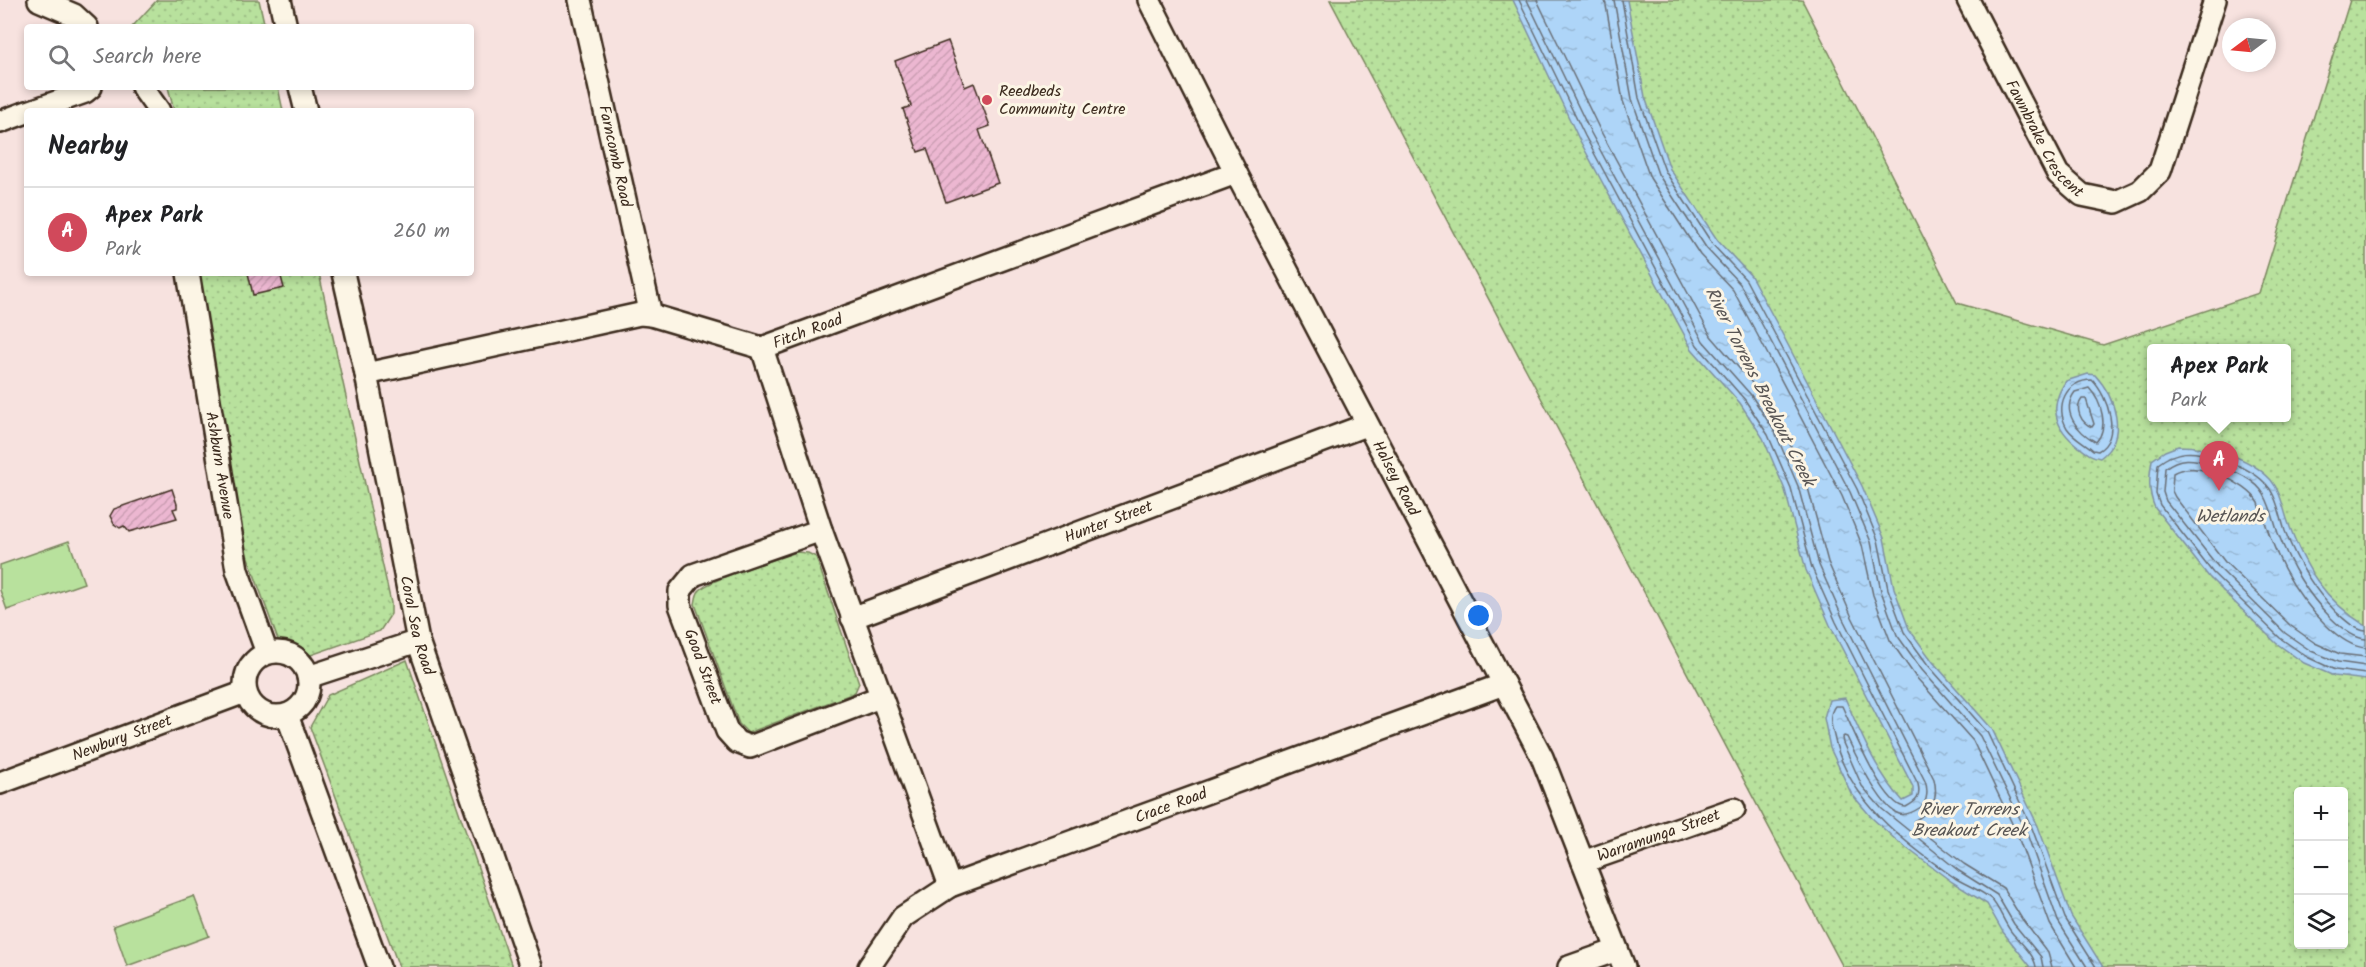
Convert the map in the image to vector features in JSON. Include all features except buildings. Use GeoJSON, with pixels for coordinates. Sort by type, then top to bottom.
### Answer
{"type":"FeatureCollection","features":[{"type":"Feature","properties":{"kind":"street"},"geometry":{"type":"LineString","coordinates":[[39,0],[75,15],[84,24]]}},
{"type":"Feature","properties":{"kind":"street"},"geometry":{"type":"LineString","coordinates":[[280,0],[285,24]]}},
{"type":"Feature","properties":{"kind":"street","name":"Farncomb Road"},"geometry":{"type":"LineString","coordinates":[[580,0],[651,315]]}},
{"type":"Feature","properties":{"kind":"street","name":"Halsey Road"},"geometry":{"type":"LineString","coordinates":[[1149,0],[1366,425],[1542,757],[1620,958]]}},
{"type":"Feature","properties":{"kind":"street","name":"Fawnbrake Crescent"},"geometry":{"type":"LineString","coordinates":[[1968,0],[2058,174],[2082,195],[2116,202],[2140,191],[2160,171],[2215,0]]}},
{"type":"Feature","properties":{"kind":"street"},"geometry":{"type":"LineString","coordinates":[[40,108],[87,90]]}},
{"type":"Feature","properties":{"kind":"street"},"geometry":{"type":"LineString","coordinates":[[144,90],[157,108]]}},
{"type":"Feature","properties":{"kind":"street"},"geometry":{"type":"LineString","coordinates":[[301,90],[305,108]]}},
{"type":"Feature","properties":{"kind":"street"},"geometry":{"type":"LineString","coordinates":[[0,122],[24,114]]}},
{"type":"Feature","properties":{"kind":"street","name":"Fitch Road"},"geometry":{"type":"LineString","coordinates":[[366,374],[629,315],[651,315],[762,348],[1236,173]]}},
{"type":"Feature","properties":{"kind":"street","name":"Ashburn Avenue"},"geometry":{"type":"LineString","coordinates":[[188,276],[237,570],[267,653]]}},
{"type":"Feature","properties":{"kind":"street","name":"Coral Sea Road"},"geometry":{"type":"LineString","coordinates":[[344,276],[366,374],[418,641],[531,967]]}},
{"type":"Feature","properties":{"kind":"street"},"geometry":{"type":"LineString","coordinates":[[762,348],[821,530],[950,886]]}},
{"type":"Feature","properties":{"kind":"street","name":"Hunter Street"},"geometry":{"type":"LineString","coordinates":[[852,618],[1366,425]]}},
{"type":"Feature","properties":{"kind":"street","name":"Good Street"},"geometry":{"type":"LineString","coordinates":[[821,530],[693,575],[680,591],[680,605],[727,731],[742,745],[750,747],[880,698]]}},
{"type":"Feature","properties":{"kind":"street"},"geometry":{"type":"LineString","coordinates":[[308,677],[418,641]]}},
{"type":"Feature","properties":{"kind":"street"},"geometry":{"type":"LineString","coordinates":[[279,652],[291,655],[302,665],[308,677],[309,688],[306,699],[297,710],[287,715],[275,717],[262,713],[253,706],[245,692],[245,677],[250,666],[257,658],[267,653],[279,652]]}},
{"type":"Feature","properties":{"kind":"street","name":"Crace Road"},"geometry":{"type":"LineString","coordinates":[[869,967],[903,917],[950,886],[1504,684]]}},
{"type":"Feature","properties":{"kind":"street","name":"Newbury Street"},"geometry":{"type":"LineString","coordinates":[[0,783],[245,692]]}},
{"type":"Feature","properties":{"kind":"street"},"geometry":{"type":"LineString","coordinates":[[287,715],[378,967]]}},
{"type":"Feature","properties":{"kind":"street","name":"Warramunga Street"},"geometry":{"type":"LineString","coordinates":[[1583,862],[1734,809]]}},
{"type":"Feature","properties":{"kind":"street"},"geometry":{"type":"LineString","coordinates":[[1569,967],[1620,958]]}},
{"type":"Feature","properties":{"kind":"green space"},"geometry":{"type":"Polygon","coordinates":[[[157,0],[259,0],[264,24],[135,24],[157,0]]]}},
{"type":"Feature","properties":{"kind":"green space"},"geometry":{"type":"Polygon","coordinates":[[[1330,0],[1802,0],[1957,303],[2103,345],[2259,293],[2350,0],[2366,0],[2366,967],[1843,967],[1330,0]]]}},
{"type":"Feature","properties":{"kind":"green space"},"geometry":{"type":"Polygon","coordinates":[[[169,90],[279,90],[282,108],[173,108],[169,90]]]}},
{"type":"Feature","properties":{"kind":"green space"},"geometry":{"type":"Polygon","coordinates":[[[199,276],[320,276],[391,603],[391,614],[380,631],[308,656],[297,654],[278,640],[238,530],[199,276]]]}},
{"type":"Feature","properties":{"kind":"green space"},"geometry":{"type":"Polygon","coordinates":[[[69,541],[84,583],[7,610],[0,590],[0,565],[69,541]]]}},
{"type":"Feature","properties":{"kind":"green space"},"geometry":{"type":"Polygon","coordinates":[[[796,552],[808,553],[816,557],[859,683],[855,692],[849,695],[748,733],[739,724],[695,604],[697,596],[705,586],[716,581],[796,552]]]}},
{"type":"Feature","properties":{"kind":"green space"},"geometry":{"type":"Polygon","coordinates":[[[407,660],[512,967],[399,967],[310,727],[328,695],[407,660]]]}},
{"type":"Feature","properties":{"kind":"green space"},"geometry":{"type":"Polygon","coordinates":[[[194,896],[209,936],[127,966],[113,926],[194,896]]]}},
{"type":"Feature","properties":{"kind":"water","name":"River Torrens Breakout Creek"},"geometry":{"type":"Polygon","coordinates":[[[1513,0],[1627,0],[1645,97],[1670,169],[1718,241],[1751,276],[1862,486],[1884,538],[1894,588],[1909,629],[1933,662],[1992,729],[2038,826],[2071,916],[2103,967],[2031,967],[2003,932],[1987,904],[1952,882],[1896,840],[1872,818],[1851,793],[1830,748],[1824,718],[1829,700],[1845,698],[1877,765],[1903,801],[1913,796],[1913,787],[1830,625],[1806,570],[1785,490],[1763,438],[1740,403],[1692,349],[1579,139],[1513,0]]]}},
{"type":"Feature","properties":{"kind":"water"},"geometry":{"type":"Polygon","coordinates":[[[2088,374],[2095,375],[2102,384],[2113,405],[2116,417],[2114,439],[2109,449],[2100,458],[2089,454],[2071,440],[2064,433],[2057,417],[2057,400],[2066,381],[2088,374]]]}},
{"type":"Feature","properties":{"kind":"water","name":"Wetlands"},"geometry":{"type":"Polygon","coordinates":[[[2178,446],[2203,448],[2228,454],[2252,465],[2271,480],[2301,554],[2318,582],[2338,605],[2366,626],[2366,680],[2334,676],[2304,663],[2276,643],[2209,577],[2155,508],[2151,496],[2152,460],[2178,446]]]}},
{"type":"Feature","properties":{"kind":"place","name":"Reedbeds Community Centre"},"geometry":{"type":"Point","coordinates":[987,100]}},
{"type":"Feature","properties":{"kind":"place","name":"Apex Park"},"geometry":{"type":"Point","coordinates":[2219,491]}}]}
